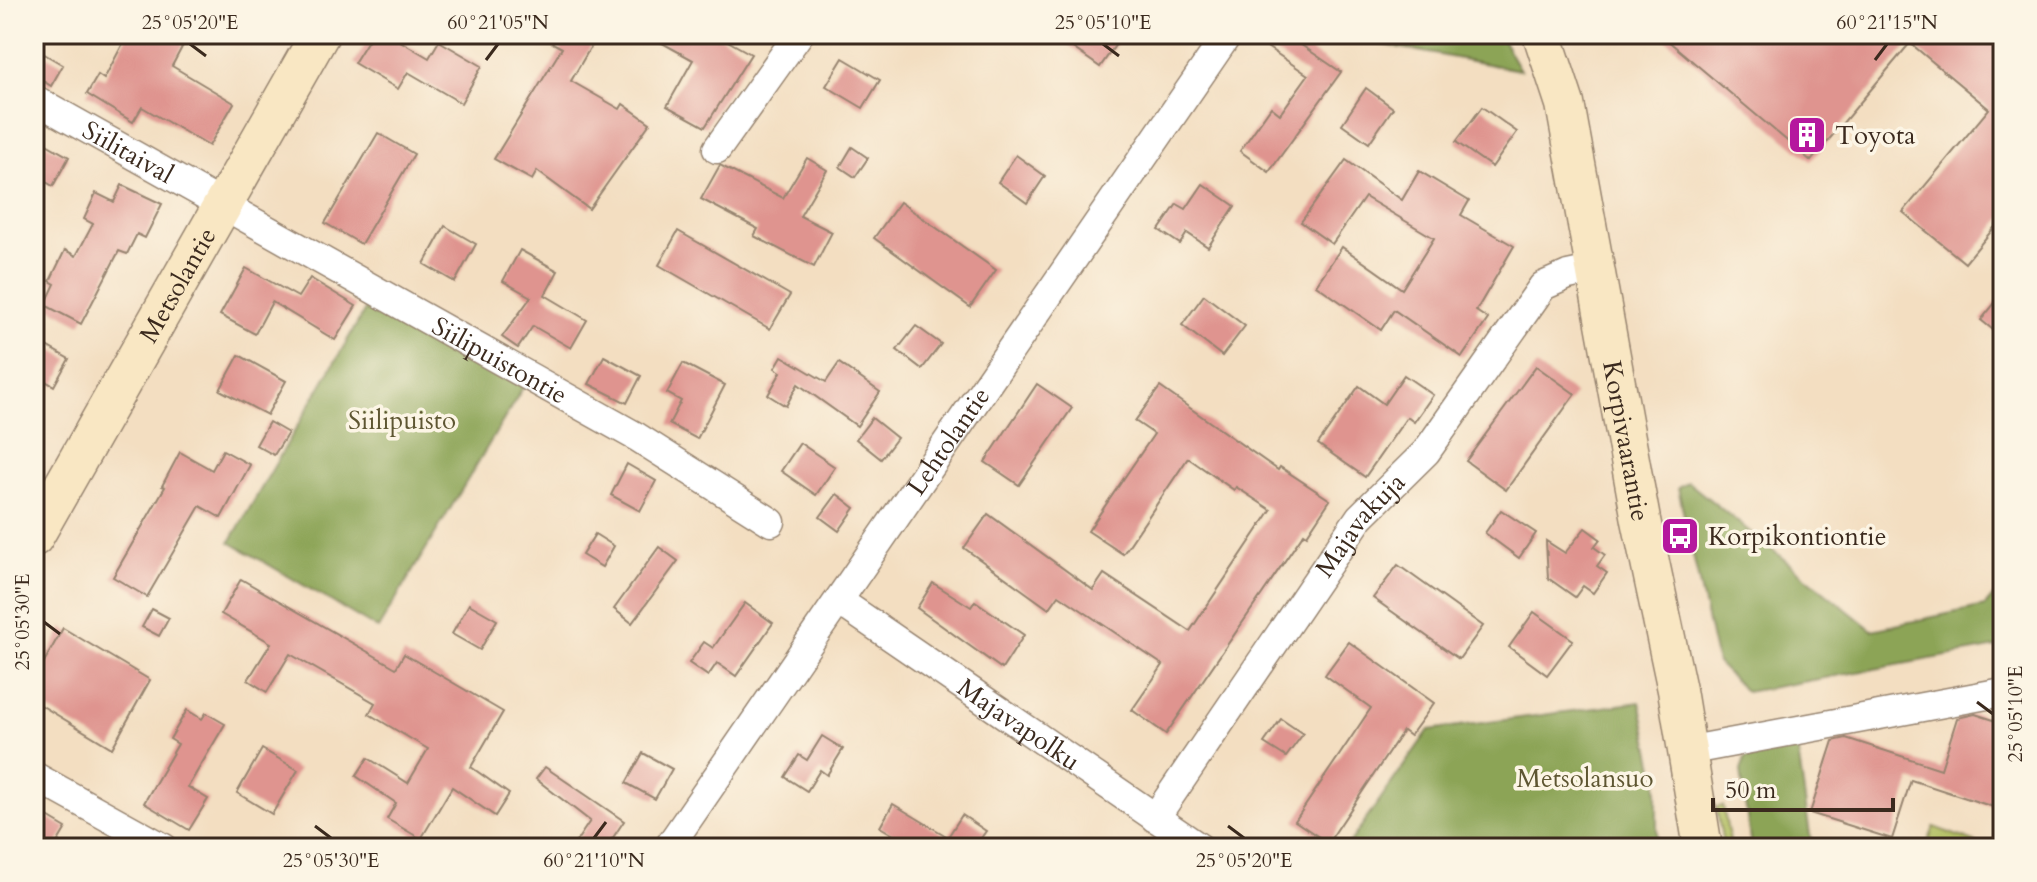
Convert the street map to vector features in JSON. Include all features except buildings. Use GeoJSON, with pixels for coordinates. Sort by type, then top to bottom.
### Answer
{"type":"FeatureCollection","features":[{"type":"Feature","properties":{"kind":"street","name":"Metsolantie"},"geometry":{"type":"LineString","coordinates":[[34,537],[320,34]]}},
{"type":"Feature","properties":{"kind":"street"},"geometry":{"type":"LineString","coordinates":[[717,149],[799,34]]}},
{"type":"Feature","properties":{"kind":"street","name":"Lehtolantie"},"geometry":{"type":"LineString","coordinates":[[668,848],[1228,34]]}},
{"type":"Feature","properties":{"kind":"street","name":"Korpivaarantie"},"geometry":{"type":"LineString","coordinates":[[1542,34],[1565,104],[1641,520],[1677,690],[1703,848]]}},
{"type":"Feature","properties":{"kind":"street","name":"Siilitaival"},"geometry":{"type":"LineString","coordinates":[[34,99],[222,206]]}},
{"type":"Feature","properties":{"kind":"street","name":"Siilipuistontie"},"geometry":{"type":"LineString","coordinates":[[222,206],[378,290],[459,339],[637,437],[771,522]]}},
{"type":"Feature","properties":{"kind":"street","name":"Majavakuja"},"geometry":{"type":"LineString","coordinates":[[1155,818],[1360,517],[1426,452],[1543,286],[1568,275],[1596,269]]}},
{"type":"Feature","properties":{"kind":"street","name":"Majavapolku"},"geometry":{"type":"LineString","coordinates":[[839,601],[1200,848]]}},
{"type":"Feature","properties":{"kind":"street"},"geometry":{"type":"LineString","coordinates":[[1686,751],[2003,692]]}},
{"type":"Feature","properties":{"kind":"street"},"geometry":{"type":"LineString","coordinates":[[34,776],[164,848]]}},
{"type":"Feature","properties":{"kind":"green space"},"geometry":{"type":"Polygon","coordinates":[[[1327,34],[1499,34],[1520,70],[1327,34]]]}},
{"type":"Feature","properties":{"kind":"green space","name":"Siilipuisto"},"geometry":{"type":"Polygon","coordinates":[[[373,296],[525,384],[378,629],[230,542],[373,296]]]}},
{"type":"Feature","properties":{"kind":"green space"},"geometry":{"type":"Polygon","coordinates":[[[1688,482],[1872,630],[1985,606],[2003,585],[2003,646],[1746,692],[1717,663],[1678,488],[1688,482]]]}},
{"type":"Feature","properties":{"kind":"green space","name":"Metsolansuo"},"geometry":{"type":"Polygon","coordinates":[[[1640,702],[1657,781],[1657,848],[1346,848],[1429,730],[1640,702]]]}},
{"type":"Feature","properties":{"kind":"green space"},"geometry":{"type":"Polygon","coordinates":[[[1797,745],[1811,842],[1824,848],[1751,848],[1741,771],[1745,758],[1797,745]]]}},
{"type":"Feature","properties":{"kind":"green space"},"geometry":{"type":"Polygon","coordinates":[[[1723,806],[1731,848],[1724,848],[1716,807],[1723,806]]]}},
{"type":"Feature","properties":{"kind":"green space"},"geometry":{"type":"Polygon","coordinates":[[[1934,827],[1990,848],[1926,848],[1934,827]]]}},
{"type":"Feature","properties":{"kind":"place","name":"Toyota"},"geometry":{"type":"Point","coordinates":[1807,135]}},
{"type":"Feature","properties":{"kind":"place","name":"Korpikontiontie"},"geometry":{"type":"Point","coordinates":[1680,536]}}]}
